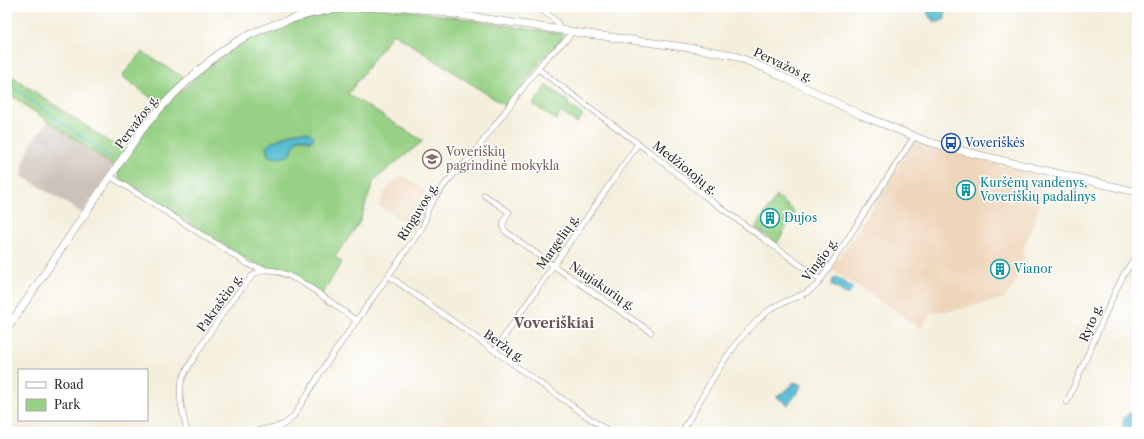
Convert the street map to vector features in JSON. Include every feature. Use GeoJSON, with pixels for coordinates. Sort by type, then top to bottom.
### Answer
{"type":"FeatureCollection","features":[{"type":"Feature","properties":{"kind":"main road","name":"Pervažos g."},"geometry":{"type":"LineString","coordinates":[[7,329],[141,131],[160,106],[209,61],[223,50],[246,37],[280,23],[311,14],[347,7]]}},
{"type":"Feature","properties":{"kind":"main road","name":"Pervažos g."},"geometry":{"type":"LineString","coordinates":[[407,7],[571,32],[698,48],[733,55],[750,61],[861,115],[914,137],[958,150],[1137,192]]}},
{"type":"Feature","properties":{"kind":"street"},"geometry":{"type":"LineString","coordinates":[[538,7],[556,21],[558,24],[558,30]]}},
{"type":"Feature","properties":{"kind":"street","name":"Ringuvos g."},"geometry":{"type":"LineString","coordinates":[[253,432],[283,425],[293,417],[326,364],[422,228],[427,212],[432,204],[459,168],[471,157],[538,69],[551,53],[566,40],[571,32]]}},
{"type":"Feature","properties":{"kind":"street","name":"Medžiotojų g."},"geometry":{"type":"LineString","coordinates":[[538,69],[651,153],[706,198],[821,280]]}},
{"type":"Feature","properties":{"kind":"street","name":"Vingio g."},"geometry":{"type":"LineString","coordinates":[[682,432],[729,353],[743,335],[768,310],[808,292],[821,280],[914,137]]}},
{"type":"Feature","properties":{"kind":"street","name":"Margelių g."},"geometry":{"type":"LineString","coordinates":[[494,351],[638,144]]}},
{"type":"Feature","properties":{"kind":"street"},"geometry":{"type":"LineString","coordinates":[[111,177],[251,266],[280,273],[297,280],[356,321]]}},
{"type":"Feature","properties":{"kind":"street","name":"Naujakurių g."},"geometry":{"type":"LineString","coordinates":[[484,195],[509,212],[502,224],[502,228],[505,231],[652,332]]}},
{"type":"Feature","properties":{"kind":"street","name":"Ryto g."},"geometry":{"type":"LineString","coordinates":[[1067,402],[1115,292],[1127,269],[1137,255]]}},
{"type":"Feature","properties":{"kind":"street"},"geometry":{"type":"LineString","coordinates":[[251,266],[252,276]]}},
{"type":"Feature","properties":{"kind":"street","name":"Pakraščio g."},"geometry":{"type":"LineString","coordinates":[[187,432],[181,397],[183,377],[204,340],[228,304],[252,276],[260,271],[266,270]]}},
{"type":"Feature","properties":{"kind":"street","name":"Beržų g."},"geometry":{"type":"LineString","coordinates":[[389,276],[609,432]]}},
{"type":"Feature","properties":{"kind":"shaded area"},"geometry":{"type":"Polygon","coordinates":[[[48,122],[114,166],[82,213],[22,176],[24,161],[33,140],[48,122]]]}},
{"type":"Feature","properties":{"kind":"shaded area"},"geometry":{"type":"Polygon","coordinates":[[[915,141],[1049,178],[1022,255],[1024,258],[1014,286],[1005,298],[951,311],[931,312],[921,329],[884,303],[831,270],[915,141]]]}},
{"type":"Feature","properties":{"kind":"shaded area"},"geometry":{"type":"Polygon","coordinates":[[[402,175],[437,198],[415,229],[378,205],[389,186],[402,175]]]}},
{"type":"Feature","properties":{"kind":"green space"},"geometry":{"type":"Polygon","coordinates":[[[372,8],[415,11],[562,34],[563,38],[545,55],[507,107],[393,33],[348,94],[423,141],[374,180],[359,223],[335,257],[342,262],[322,294],[295,276],[257,264],[241,256],[119,178],[118,169],[162,108],[214,61],[232,48],[254,36],[277,27],[342,9],[372,8]],[[300,131],[290,133],[268,145],[289,155],[298,139],[304,139],[311,142],[300,131]]]}},
{"type":"Feature","properties":{"kind":"green space"},"geometry":{"type":"Polygon","coordinates":[[[142,52],[185,78],[158,103],[122,76],[142,52]]]}},
{"type":"Feature","properties":{"kind":"green space"},"geometry":{"type":"Polygon","coordinates":[[[7,73],[123,151],[114,166],[7,93],[7,73]]]}},
{"type":"Feature","properties":{"kind":"green space"},"geometry":{"type":"Polygon","coordinates":[[[546,86],[569,102],[567,104],[583,115],[577,123],[561,112],[556,120],[533,104],[546,86]]]}},
{"type":"Feature","properties":{"kind":"green space"},"geometry":{"type":"Polygon","coordinates":[[[777,196],[795,212],[777,243],[755,228],[777,196]]]}},
{"type":"Feature","properties":{"kind":"water"},"geometry":{"type":"Polygon","coordinates":[[[927,7],[941,7],[945,12],[945,19],[936,22],[931,19],[928,15],[927,7]]]}},
{"type":"Feature","properties":{"kind":"water"},"geometry":{"type":"Polygon","coordinates":[[[296,132],[308,133],[314,137],[312,141],[300,138],[298,139],[287,156],[276,158],[268,155],[266,148],[270,143],[296,132]]]}},
{"type":"Feature","properties":{"kind":"water"},"geometry":{"type":"Polygon","coordinates":[[[836,277],[852,287],[849,294],[846,294],[831,285],[833,279],[836,277]]]}},
{"type":"Feature","properties":{"kind":"water"},"geometry":{"type":"Polygon","coordinates":[[[794,382],[802,385],[788,405],[777,396],[784,392],[794,382]]]}},
{"type":"Feature","properties":{"kind":"water"},"geometry":{"type":"Polygon","coordinates":[[[1130,413],[1137,413],[1137,432],[1124,432],[1123,421],[1130,413]]]}},
{"type":"Feature","properties":{"kind":"waterway"},"geometry":{"type":"LineString","coordinates":[[7,83],[113,159]]}},
{"type":"Feature","properties":{"kind":"place","name":"Voveriškės"},"geometry":{"type":"Point","coordinates":[951,143]}},
{"type":"Feature","properties":{"kind":"place","name":"Voveriškių pagrindinė mokykla"},"geometry":{"type":"Point","coordinates":[432,159]}},
{"type":"Feature","properties":{"kind":"place","name":"Kuršėnų vandenys, Voveriškių padalinys"},"geometry":{"type":"Point","coordinates":[966,190]}},
{"type":"Feature","properties":{"kind":"place","name":"Dujos"},"geometry":{"type":"Point","coordinates":[770,218]}},
{"type":"Feature","properties":{"kind":"place","name":"Vianor"},"geometry":{"type":"Point","coordinates":[1000,269]}},
{"type":"Feature","properties":{"kind":"district","name":"Voveriškiai"},"geometry":{"type":"Point","coordinates":[554,323]}}]}
